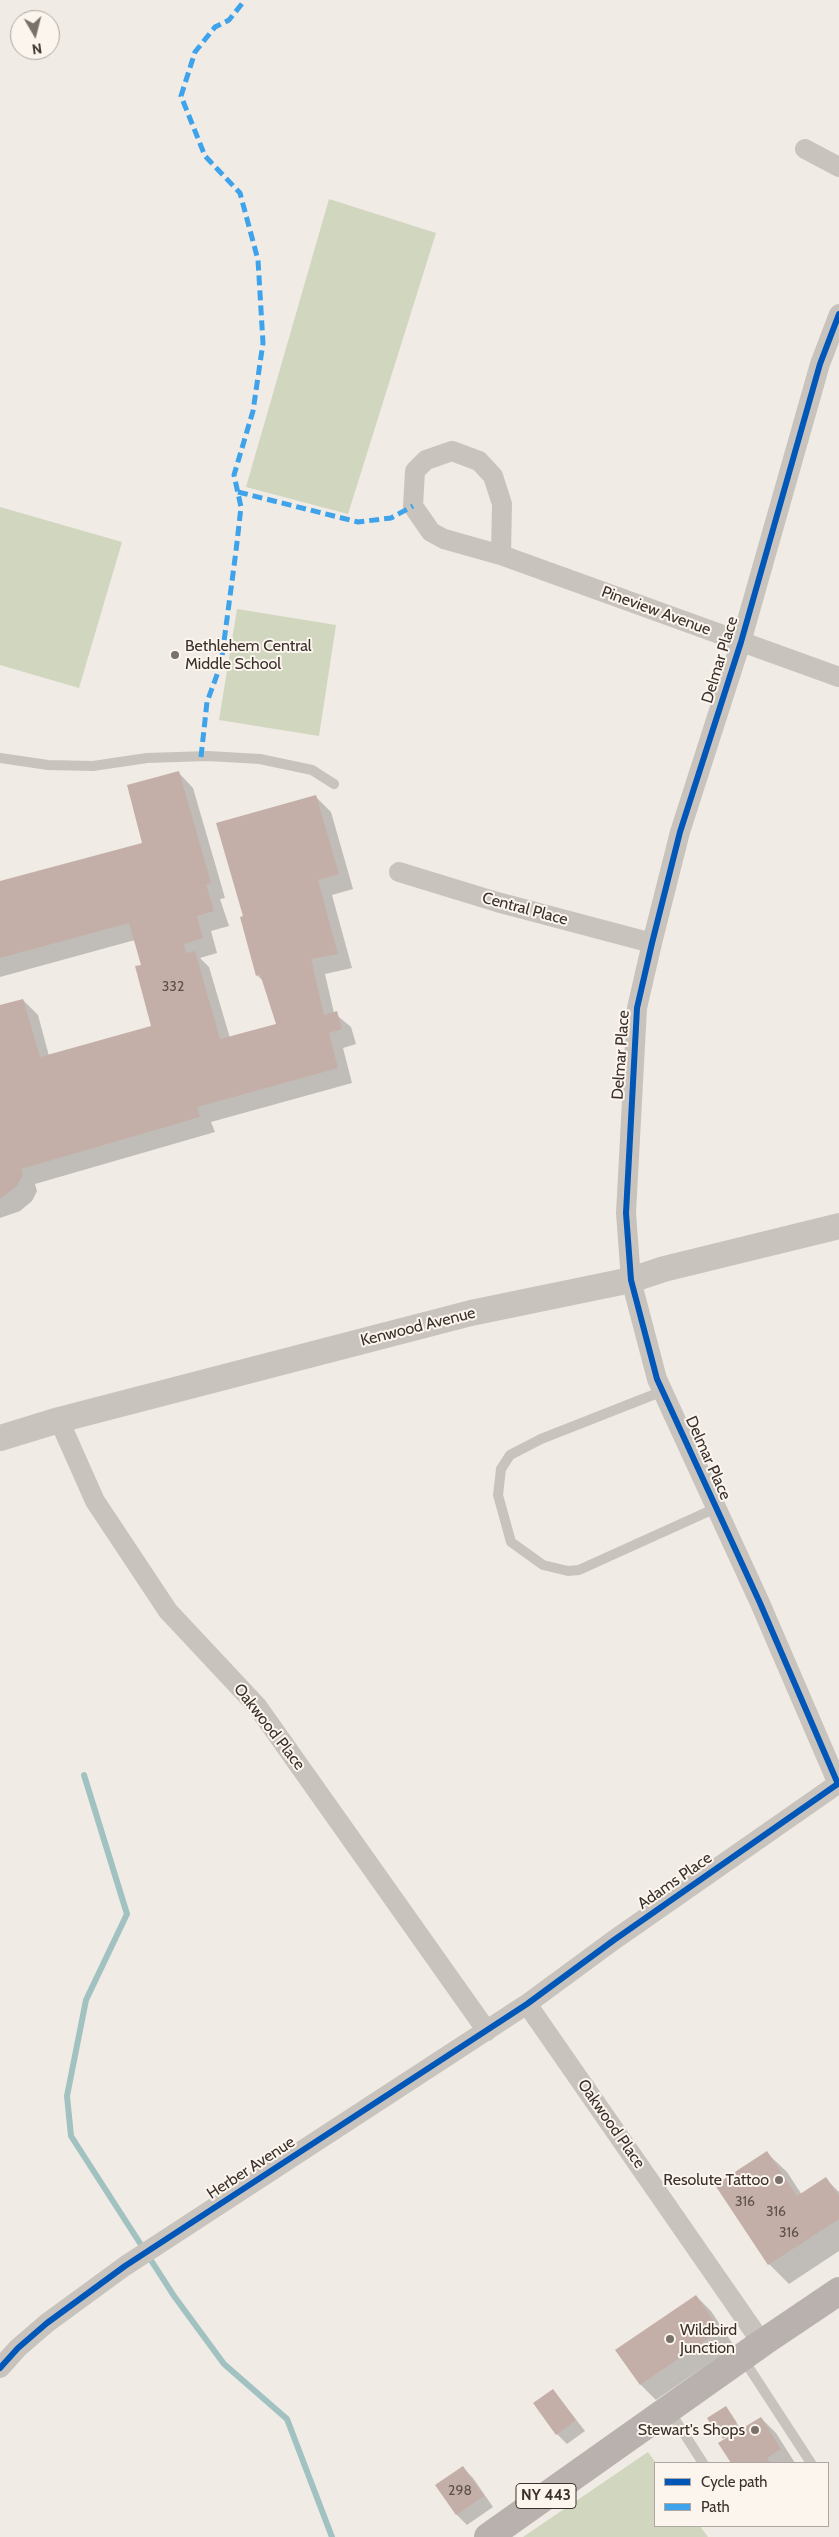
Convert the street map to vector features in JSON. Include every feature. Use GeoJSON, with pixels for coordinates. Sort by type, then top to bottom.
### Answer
{"type":"FeatureCollection","features":[{"type":"Feature","properties":{"kind":"main road","name":"NY 443"},"geometry":{"type":"LineString","coordinates":[[488,2537],[752,2350],[839,2291]]}},
{"type":"Feature","properties":{"kind":"street"},"geometry":{"type":"LineString","coordinates":[[805,149],[839,167]]}},
{"type":"Feature","properties":{"kind":"street","name":"Delmar Place"},"geometry":{"type":"LineString","coordinates":[[838,1784],[657,1378],[631,1280],[626,1213],[637,1008],[652,943],[680,832],[741,642],[820,364],[839,314]]}},
{"type":"Feature","properties":{"kind":"street","name":"Pineview Avenue"},"geometry":{"type":"LineString","coordinates":[[501,554],[502,504],[493,476],[479,461],[452,451],[426,460],[414,472],[413,506],[420,520],[431,532],[444,539],[501,554],[839,677]]}},
{"type":"Feature","properties":{"kind":"street","name":"Central Place"},"geometry":{"type":"LineString","coordinates":[[399,872],[497,902],[652,943]]}},
{"type":"Feature","properties":{"kind":"street","name":"Kenwood Avenue"},"geometry":{"type":"LineString","coordinates":[[0,1438],[59,1420],[471,1313],[631,1280],[664,1269],[839,1226]]}},
{"type":"Feature","properties":{"kind":"street","name":"Oakwood Place"},"geometry":{"type":"LineString","coordinates":[[59,1420],[95,1501],[168,1611],[257,1706],[487,2031]]}},
{"type":"Feature","properties":{"kind":"street","name":"Adams Place"},"geometry":{"type":"LineString","coordinates":[[528,2004],[614,1940],[838,1784]]}},
{"type":"Feature","properties":{"kind":"street","name":"Oakwood Place"},"geometry":{"type":"LineString","coordinates":[[528,2004],[752,2350]]}},
{"type":"Feature","properties":{"kind":"street","name":"Herber Avenue"},"geometry":{"type":"LineString","coordinates":[[0,2368],[18,2348],[47,2323],[125,2266],[528,2004]]}},
{"type":"Feature","properties":{"kind":"lane"},"geometry":{"type":"LineString","coordinates":[[0,758],[48,765],[93,766],[148,758],[208,756],[260,759],[312,770],[334,784]]}},
{"type":"Feature","properties":{"kind":"lane"},"geometry":{"type":"LineString","coordinates":[[663,1392],[541,1439],[510,1456],[501,1469],[498,1495],[511,1542],[543,1565],[568,1571],[579,1570],[716,1508]]}},
{"type":"Feature","properties":{"kind":"lane"},"geometry":{"type":"LineString","coordinates":[[752,2350],[809,2462]]}},
{"type":"Feature","properties":{"kind":"lane"},"geometry":{"type":"LineString","coordinates":[[669,2409],[702,2462]]}},
{"type":"Feature","properties":{"kind":"green space"},"geometry":{"type":"Polygon","coordinates":[[[329,199],[436,233],[348,514],[246,487],[329,199]]]}},
{"type":"Feature","properties":{"kind":"green space"},"geometry":{"type":"Polygon","coordinates":[[[0,507],[122,542],[79,688],[0,665],[0,507]]]}},
{"type":"Feature","properties":{"kind":"green space"},"geometry":{"type":"Polygon","coordinates":[[[237,609],[336,625],[319,736],[219,720],[237,609]]]}},
{"type":"Feature","properties":{"kind":"green space"},"geometry":{"type":"Polygon","coordinates":[[[648,2452],[655,2462],[654,2527],[701,2527],[708,2537],[523,2537],[648,2452]]]}},
{"type":"Feature","properties":{"kind":"building"},"geometry":{"type":"Polygon","coordinates":[[[179,771],[211,883],[206,884],[214,911],[197,916],[203,938],[184,944],[186,953],[195,951],[220,1039],[276,1024],[260,974],[256,976],[240,917],[243,916],[216,823],[316,795],[339,874],[318,880],[338,954],[311,959],[324,1015],[337,1011],[342,1029],[329,1033],[338,1068],[197,1107],[200,1117],[21,1169],[23,1175],[17,1186],[0,1199],[0,1005],[23,999],[40,1057],[151,1026],[135,966],[141,965],[129,923],[0,958],[0,881],[142,843],[127,785],[179,771]]]}},
{"type":"Feature","properties":{"kind":"building"},"geometry":{"type":"Polygon","coordinates":[[[767,2151],[797,2196],[826,2177],[839,2196],[839,2219],[768,2265],[715,2185],[767,2151]]]}},
{"type":"Feature","properties":{"kind":"building"},"geometry":{"type":"Polygon","coordinates":[[[696,2295],[720,2330],[640,2385],[615,2350],[696,2295]]]}},
{"type":"Feature","properties":{"kind":"building"},"geometry":{"type":"Polygon","coordinates":[[[553,2389],[576,2420],[556,2435],[533,2403],[553,2389]]]}},
{"type":"Feature","properties":{"kind":"building"},"geometry":{"type":"Polygon","coordinates":[[[726,2406],[737,2423],[717,2435],[707,2418],[726,2406]]]}},
{"type":"Feature","properties":{"kind":"building","name":"Stewart's Shops"},"geometry":{"type":"Polygon","coordinates":[[[761,2417],[781,2449],[767,2458],[769,2462],[730,2462],[718,2443],[761,2417]]]}},
{"type":"Feature","properties":{"kind":"building"},"geometry":{"type":"Polygon","coordinates":[[[463,2466],[484,2496],[456,2515],[435,2485],[463,2466]]]}},
{"type":"Feature","properties":{"kind":"waterway"},"geometry":{"type":"LineString","coordinates":[[84,1775],[127,1914],[86,2000],[67,2096],[71,2136],[174,2296],[224,2364],[287,2419],[332,2537]]}},
{"type":"Feature","properties":{"kind":"marked path"},"geometry":{"type":"LineString","coordinates":[[201,757],[207,702],[221,664],[236,551],[241,507],[234,475],[253,411],[263,343],[258,260],[240,193],[205,156],[181,96],[195,52],[215,27],[229,20],[245,0]]}},
{"type":"Feature","properties":{"kind":"marked path"},"geometry":{"type":"LineString","coordinates":[[238,492],[358,522],[391,518],[413,506]]}},
{"type":"Feature","properties":{"kind":"cycle path"},"geometry":{"type":"LineString","coordinates":[[838,1784],[760,1603],[657,1379],[631,1280],[626,1213],[637,1008],[652,943],[680,832],[741,642],[820,364],[839,314]]}},
{"type":"Feature","properties":{"kind":"cycle path"},"geometry":{"type":"LineString","coordinates":[[0,2368],[18,2348],[47,2323],[125,2266],[527,2004],[614,1940],[839,1783]]}},
{"type":"Feature","properties":{"kind":"place","name":"Bethlehem Central Middle School"},"geometry":{"type":"Point","coordinates":[175,655]}},
{"type":"Feature","properties":{"kind":"place","name":"Resolute Tattoo"},"geometry":{"type":"Point","coordinates":[779,2180]}},
{"type":"Feature","properties":{"kind":"place","name":"Wildbird Junction"},"geometry":{"type":"Point","coordinates":[670,2339]}},
{"type":"Feature","properties":{"kind":"place","name":"Stewart's Shops"},"geometry":{"type":"Point","coordinates":[755,2430]}}]}
